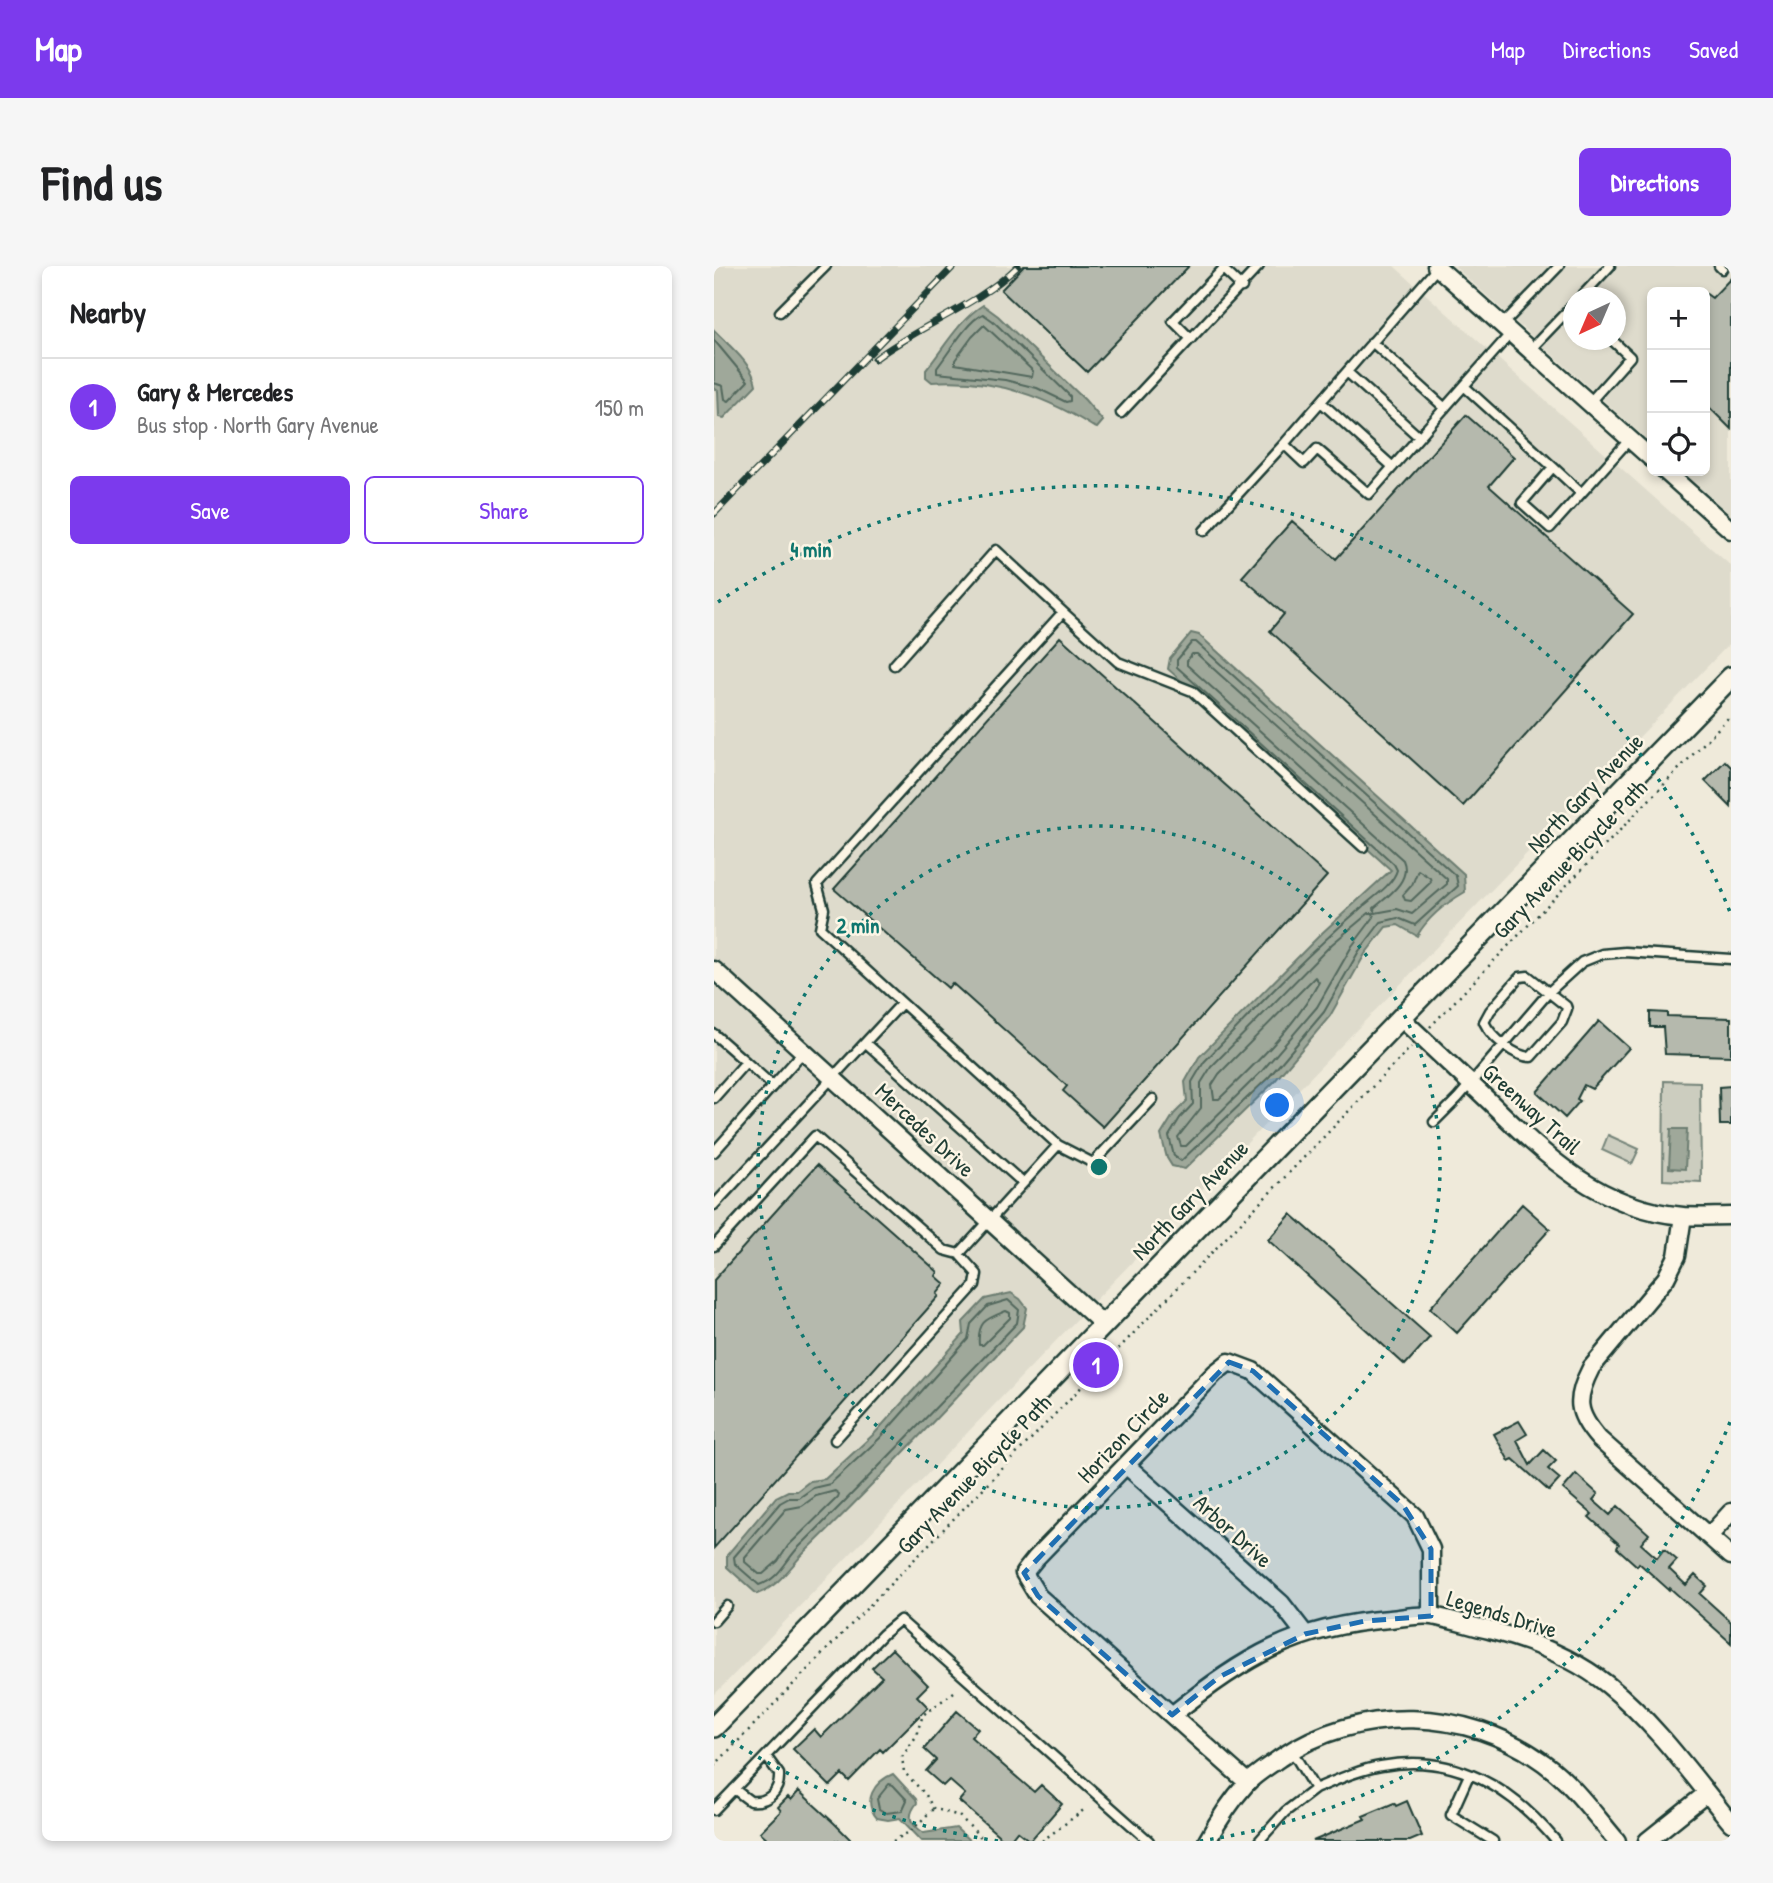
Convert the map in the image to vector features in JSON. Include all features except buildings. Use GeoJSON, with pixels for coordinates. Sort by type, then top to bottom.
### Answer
{"type":"FeatureCollection","features":[{"type":"Feature","properties":{"kind":"street"},"geometry":{"type":"LineString","coordinates":[[1437,267],[1647,454]]}},
{"type":"Feature","properties":{"kind":"street"},"geometry":{"type":"LineString","coordinates":[[1671,476],[1731,530]]}},
{"type":"Feature","properties":{"kind":"street","name":"North Gary Avenue"},"geometry":{"type":"LineString","coordinates":[[714,1727],[1731,677]]}},
{"type":"Feature","properties":{"kind":"street","name":"Mercedes Drive"},"geometry":{"type":"LineString","coordinates":[[714,970],[1104,1325]]}},
{"type":"Feature","properties":{"kind":"street","name":"Greenway Trail"},"geometry":{"type":"LineString","coordinates":[[1401,1018],[1537,1148],[1570,1174],[1617,1199],[1641,1207],[1683,1216],[1731,1216]]}},
{"type":"Feature","properties":{"kind":"street"},"geometry":{"type":"LineString","coordinates":[[1683,1216],[1677,1256],[1666,1278],[1591,1368],[1572,1404],[1599,1439],[1731,1556]]}},
{"type":"Feature","properties":{"kind":"street","name":"Horizon Circle"},"geometry":{"type":"LineString","coordinates":[[1247,1782],[1038,1596],[1024,1573],[1215,1373],[1229,1362],[1253,1371],[1415,1516],[1431,1549],[1431,1616]]}},
{"type":"Feature","properties":{"kind":"street","name":"Arbor Drive"},"geometry":{"type":"LineString","coordinates":[[1127,1466],[1281,1603],[1305,1634]]}},
{"type":"Feature","properties":{"kind":"street"},"geometry":{"type":"LineString","coordinates":[[1709,1536],[1731,1512]]}},
{"type":"Feature","properties":{"kind":"street","name":"Legends Drive"},"geometry":{"type":"LineString","coordinates":[[1172,1715],[1219,1677],[1266,1650],[1305,1634],[1365,1620],[1431,1616],[1525,1639],[1554,1651],[1591,1673],[1637,1710],[1731,1823]]}},
{"type":"Feature","properties":{"kind":"street"},"geometry":{"type":"LineString","coordinates":[[1207,1841],[1247,1782],[1292,1750],[1345,1727],[1412,1718],[1474,1728],[1511,1742],[1545,1763],[1581,1798],[1617,1841]]}},
{"type":"Feature","properties":{"kind":"street"},"geometry":{"type":"LineString","coordinates":[[1647,1841],[1707,1793]]}},
{"type":"Feature","properties":{"kind":"lane"},"geometry":{"type":"LineString","coordinates":[[780,312],[826,266]]}},
{"type":"Feature","properties":{"kind":"lane"},"geometry":{"type":"LineString","coordinates":[[1121,413],[1259,266]]}},
{"type":"Feature","properties":{"kind":"lane"},"geometry":{"type":"LineString","coordinates":[[1284,444],[1304,463],[1317,449],[1369,494],[1464,386],[1559,266]]}},
{"type":"Feature","properties":{"kind":"lane"},"geometry":{"type":"LineString","coordinates":[[1590,287],[1610,266]]}},
{"type":"Feature","properties":{"kind":"lane"},"geometry":{"type":"LineString","coordinates":[[1205,531],[1437,267]]}},
{"type":"Feature","properties":{"kind":"lane"},"geometry":{"type":"LineString","coordinates":[[1191,340],[1173,321],[1223,269],[1242,287]]}},
{"type":"Feature","properties":{"kind":"lane"},"geometry":{"type":"LineString","coordinates":[[1530,350],[1563,315]]}},
{"type":"Feature","properties":{"kind":"lane"},"geometry":{"type":"LineString","coordinates":[[1372,342],[1445,408]]}},
{"type":"Feature","properties":{"kind":"lane"},"geometry":{"type":"LineString","coordinates":[[1589,403],[1630,357],[1623,350]]}},
{"type":"Feature","properties":{"kind":"lane"},"geometry":{"type":"LineString","coordinates":[[1347,372],[1419,437]]}},
{"type":"Feature","properties":{"kind":"lane"},"geometry":{"type":"LineString","coordinates":[[1464,386],[1581,493]]}},
{"type":"Feature","properties":{"kind":"lane"},"geometry":{"type":"LineString","coordinates":[[1321,402],[1393,467]]}},
{"type":"Feature","properties":{"kind":"lane"},"geometry":{"type":"LineString","coordinates":[[1553,467],[1522,503],[1549,528],[1630,439]]}},
{"type":"Feature","properties":{"kind":"lane"},"geometry":{"type":"LineString","coordinates":[[894,665],[996,550],[1118,662],[1192,691],[1363,847]]}},
{"type":"Feature","properties":{"kind":"lane"},"geometry":{"type":"LineString","coordinates":[[1063,611],[817,884],[824,909],[820,928],[1058,1145],[1093,1163],[1153,1099]]}},
{"type":"Feature","properties":{"kind":"lane"},"geometry":{"type":"LineString","coordinates":[[1434,1122],[1549,992],[1582,962],[1602,954],[1625,952],[1731,959]]}},
{"type":"Feature","properties":{"kind":"lane"},"geometry":{"type":"LineString","coordinates":[[1528,976],[1566,1006],[1566,1015],[1562,1022],[1531,1057],[1525,1057],[1504,1044],[1484,1022],[1520,977],[1528,976]]}},
{"type":"Feature","properties":{"kind":"lane"},"geometry":{"type":"LineString","coordinates":[[714,1205],[902,1003]]}},
{"type":"Feature","properties":{"kind":"lane"},"geometry":{"type":"LineString","coordinates":[[714,1034],[773,1086]]}},
{"type":"Feature","properties":{"kind":"lane"},"geometry":{"type":"LineString","coordinates":[[866,1043],[1023,1183]]}},
{"type":"Feature","properties":{"kind":"lane"},"geometry":{"type":"LineString","coordinates":[[714,1153],[804,1051]]}},
{"type":"Feature","properties":{"kind":"lane"},"geometry":{"type":"LineString","coordinates":[[714,1098],[746,1062]]}},
{"type":"Feature","properties":{"kind":"lane"},"geometry":{"type":"LineString","coordinates":[[714,1246],[815,1136],[944,1250],[959,1254],[977,1274],[975,1285],[835,1440]]}},
{"type":"Feature","properties":{"kind":"lane"},"geometry":{"type":"LineString","coordinates":[[959,1254],[1058,1145]]}},
{"type":"Feature","properties":{"kind":"lane"},"geometry":{"type":"LineString","coordinates":[[714,1621],[727,1606]]}},
{"type":"Feature","properties":{"kind":"lane"},"geometry":{"type":"LineString","coordinates":[[714,1810],[883,1634],[900,1620],[1149,1841]]}},
{"type":"Feature","properties":{"kind":"lane"},"geometry":{"type":"LineString","coordinates":[[1292,1750],[1315,1789]]}},
{"type":"Feature","properties":{"kind":"lane"},"geometry":{"type":"LineString","coordinates":[[734,1789],[751,1801],[766,1800],[773,1794],[779,1782],[779,1774],[766,1756]]}},
{"type":"Feature","properties":{"kind":"lane"},"geometry":{"type":"LineString","coordinates":[[1259,1841],[1285,1812],[1315,1789],[1365,1769],[1402,1763],[1450,1768],[1508,1793],[1535,1816],[1556,1841]]}},
{"type":"Feature","properties":{"kind":"lane"},"geometry":{"type":"LineString","coordinates":[[1469,1775],[1451,1815],[1493,1841]]}},
{"type":"Feature","properties":{"kind":"path","name":"Gary Avenue Bicycle Path"},"geometry":{"type":"LineString","coordinates":[[1433,1024],[1731,715]]}},
{"type":"Feature","properties":{"kind":"path","name":"Gary Avenue Bicycle Path"},"geometry":{"type":"LineString","coordinates":[[714,1766],[1404,1054]]}},
{"type":"Feature","properties":{"kind":"path"},"geometry":{"type":"LineString","coordinates":[[954,1692],[923,1715],[913,1741],[902,1757],[904,1772],[926,1795],[933,1808],[958,1816],[985,1841]]}},
{"type":"Feature","properties":{"kind":"path"},"geometry":{"type":"LineString","coordinates":[[893,1841],[911,1831],[933,1808]]}},
{"type":"Feature","properties":{"kind":"path"},"geometry":{"type":"LineString","coordinates":[[1042,1841],[1084,1809]]}},
{"type":"Feature","properties":{"kind":"highlighted area"},"geometry":{"type":"Polygon","coordinates":[[[1229,1362],[1253,1371],[1403,1505],[1431,1549],[1431,1616],[1365,1621],[1305,1634],[1219,1677],[1172,1715],[1038,1596],[1024,1573],[1229,1362]]]}},
{"type":"Feature","properties":{"kind":"shaded area"},"geometry":{"type":"Polygon","coordinates":[[[714,266],[1394,266],[1731,566],[1731,642],[714,1695],[714,266]]]}},
{"type":"Feature","properties":{"kind":"shaded area"},"geometry":{"type":"Polygon","coordinates":[[[1454,266],[1731,266],[1731,515],[1687,476],[1710,476],[1710,287],[1647,287],[1647,440],[1454,266]]]}},
{"type":"Feature","properties":{"kind":"shaded area"},"geometry":{"type":"Polygon","coordinates":[[[1664,1081],[1700,1082],[1701,1182],[1663,1180],[1664,1081]]]}},
{"type":"Feature","properties":{"kind":"shaded area"},"geometry":{"type":"Polygon","coordinates":[[[1608,1135],[1639,1149],[1632,1164],[1602,1150],[1608,1135]]]}},
{"type":"Feature","properties":{"kind":"water"},"geometry":{"type":"Polygon","coordinates":[[[983,305],[998,316],[1085,400],[1103,421],[1097,428],[1055,405],[1016,390],[975,382],[932,382],[926,377],[926,370],[952,335],[966,318],[983,305]]]}},
{"type":"Feature","properties":{"kind":"water"},"geometry":{"type":"Polygon","coordinates":[[[714,330],[745,362],[756,385],[724,418],[719,417],[718,391],[714,388],[714,330]]]}},
{"type":"Feature","properties":{"kind":"water"},"geometry":{"type":"Polygon","coordinates":[[[1191,633],[1199,635],[1464,874],[1465,892],[1438,911],[1417,936],[1398,925],[1386,927],[1365,954],[1330,1016],[1274,1082],[1185,1169],[1172,1166],[1161,1135],[1174,1114],[1187,1101],[1185,1082],[1199,1057],[1322,933],[1391,870],[1168,669],[1170,658],[1191,633]]]}},
{"type":"Feature","properties":{"kind":"water"},"geometry":{"type":"Polygon","coordinates":[[[1671,1129],[1687,1129],[1685,1169],[1669,1168],[1671,1129]]]}},
{"type":"Feature","properties":{"kind":"water"},"geometry":{"type":"Polygon","coordinates":[[[1011,1293],[1027,1308],[1023,1327],[779,1580],[757,1594],[727,1567],[727,1555],[776,1497],[788,1491],[797,1491],[810,1481],[825,1479],[875,1433],[964,1334],[963,1322],[985,1299],[1011,1293]]]}},
{"type":"Feature","properties":{"kind":"water"},"geometry":{"type":"Polygon","coordinates":[[[893,1774],[916,1799],[917,1803],[911,1812],[911,1820],[915,1826],[924,1833],[956,1828],[970,1841],[922,1841],[900,1818],[877,1818],[870,1805],[872,1793],[880,1782],[893,1774]]]}},
{"type":"Feature","properties":{"kind":"railway"},"geometry":{"type":"LineString","coordinates":[[714,514],[954,266]]}},
{"type":"Feature","properties":{"kind":"railway"},"geometry":{"type":"LineString","coordinates":[[875,359],[985,293],[1018,266]]}},
{"type":"Feature","properties":{"kind":"place","name":"Gary & Mercedes"},"geometry":{"type":"Point","coordinates":[1096,1365]}}]}
